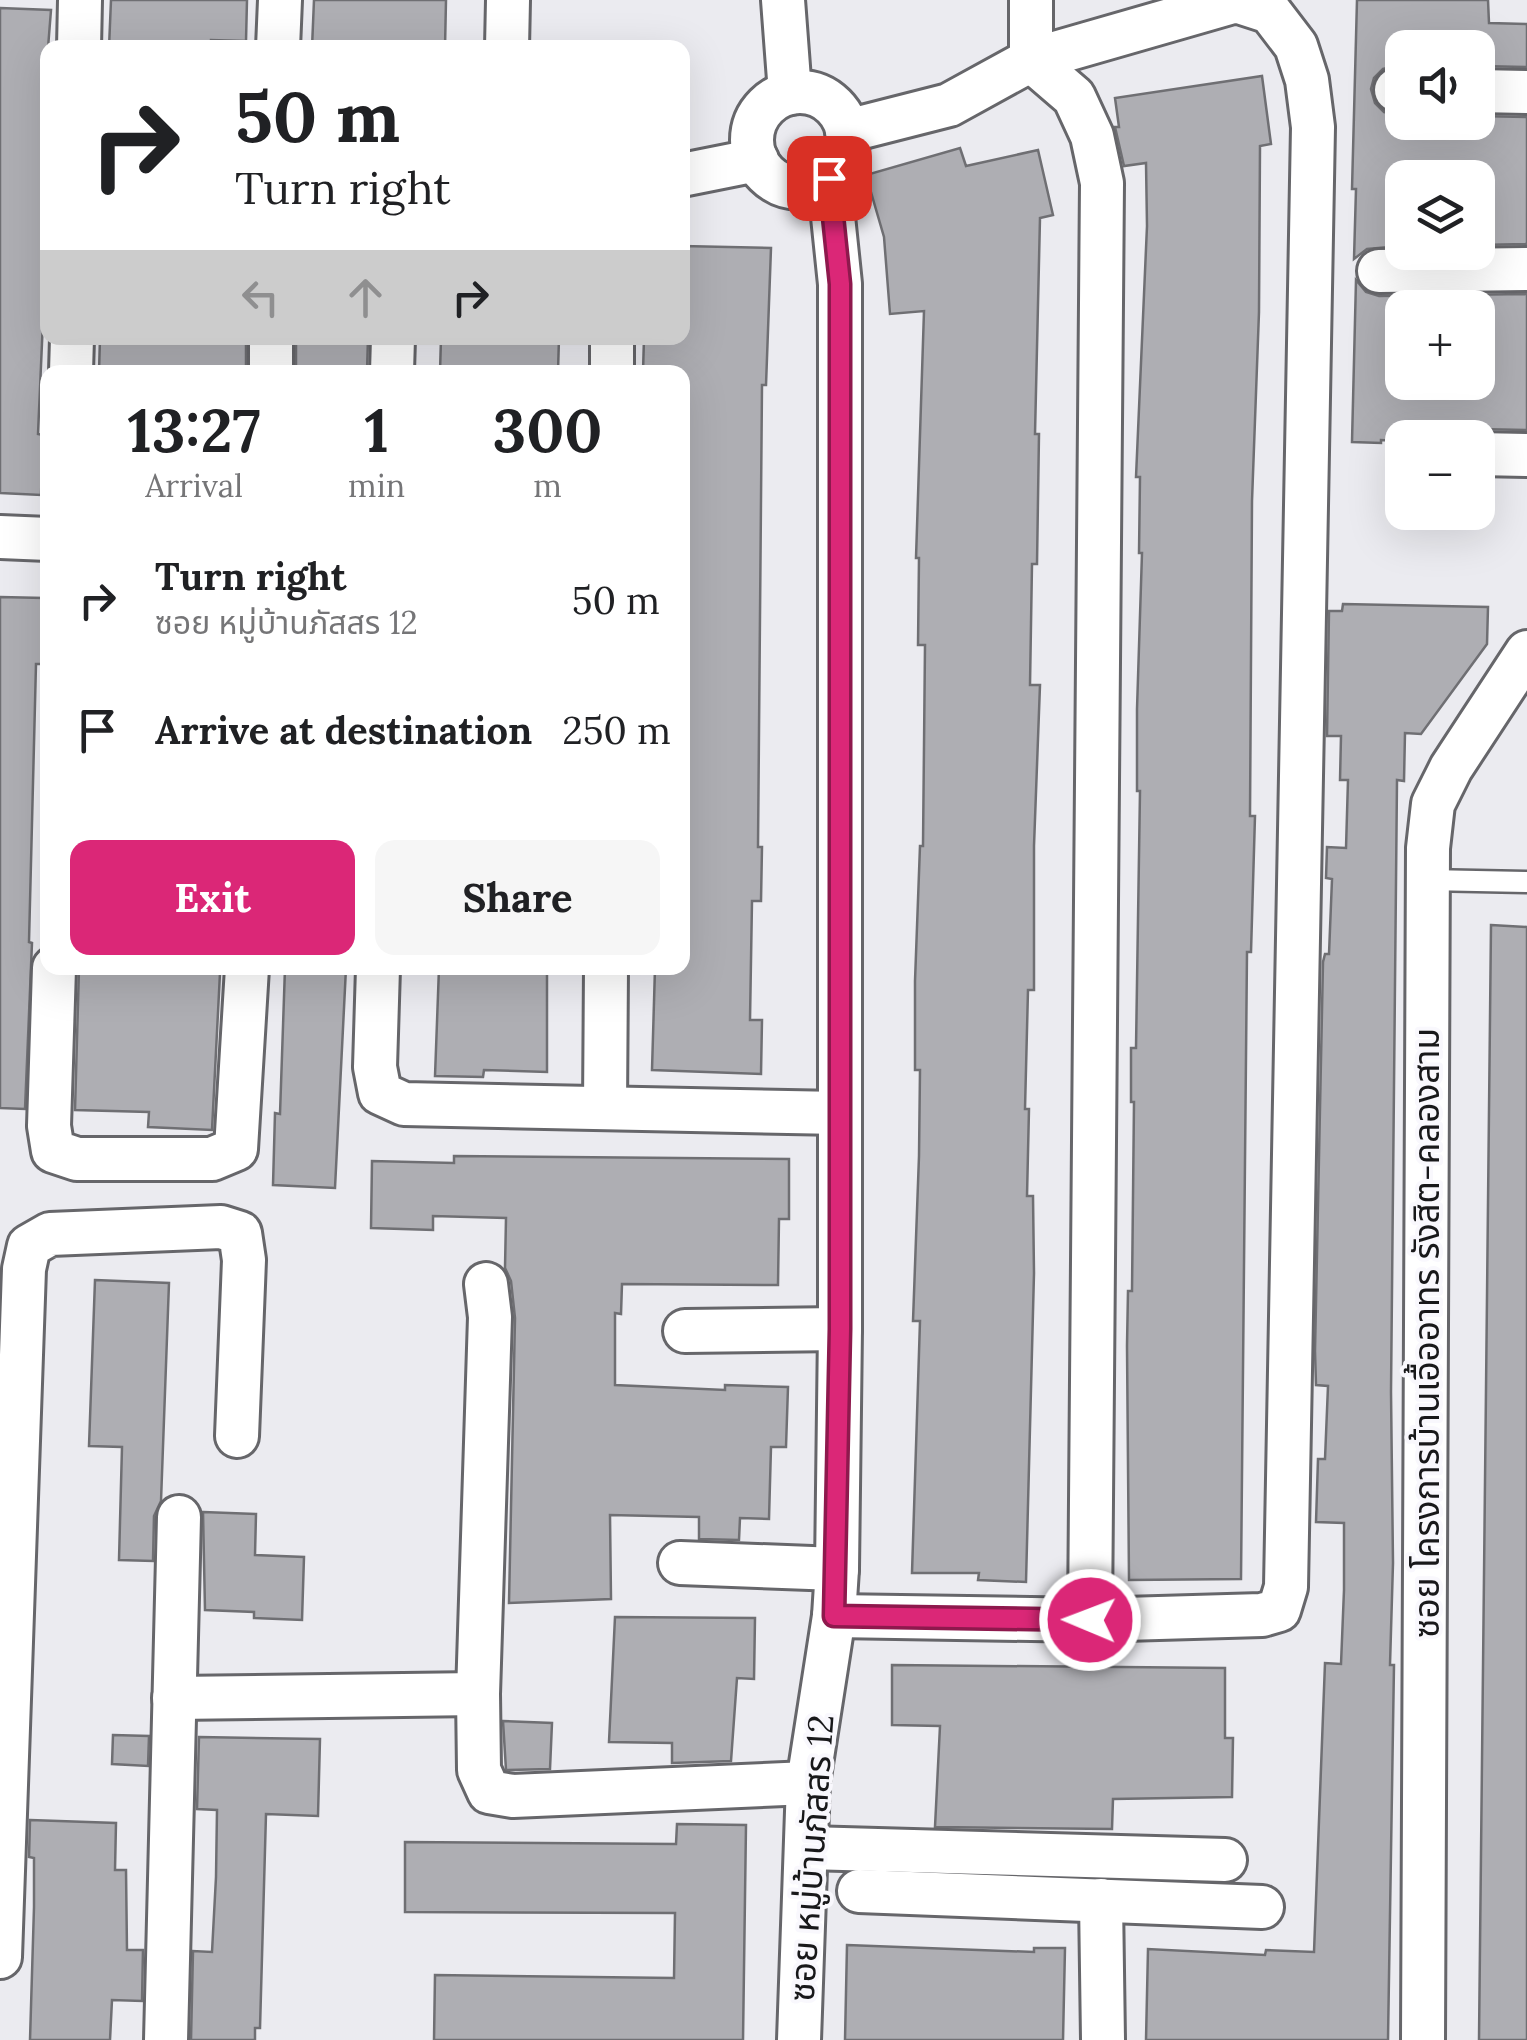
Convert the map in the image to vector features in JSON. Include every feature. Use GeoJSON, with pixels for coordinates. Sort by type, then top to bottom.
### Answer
{"type":"FeatureCollection","features":[{"type":"Feature","properties":{"kind":"street"},"geometry":{"type":"LineString","coordinates":[[79,40],[80,0]]}},
{"type":"Feature","properties":{"kind":"street"},"geometry":{"type":"LineString","coordinates":[[278,40],[280,0]]}},
{"type":"Feature","properties":{"kind":"street"},"geometry":{"type":"LineString","coordinates":[[507,40],[508,0]]}},
{"type":"Feature","properties":{"kind":"street"},"geometry":{"type":"LineString","coordinates":[[783,0],[790,92]]}},
{"type":"Feature","properties":{"kind":"street"},"geometry":{"type":"LineString","coordinates":[[1030,0],[1031,60],[1074,97],[1092,136],[1102,184],[1090,1620]]}},
{"type":"Feature","properties":{"kind":"street"},"geometry":{"type":"LineString","coordinates":[[834,1616],[1090,1620],[1262,1616],[1279,1610],[1286,1587],[1313,127],[1307,80],[1296,46],[1270,12],[1236,1],[1031,60],[949,105],[847,131]]}},
{"type":"Feature","properties":{"kind":"street"},"geometry":{"type":"LineString","coordinates":[[790,92],[809,93],[827,100],[840,113],[847,131],[848,149],[841,165],[829,178],[810,187],[789,187],[769,177],[757,160],[752,140],[757,118],[771,102],[790,92]]}},
{"type":"Feature","properties":{"kind":"street"},"geometry":{"type":"LineString","coordinates":[[1495,92],[1527,92]]}},
{"type":"Feature","properties":{"kind":"street"},"geometry":{"type":"LineString","coordinates":[[690,173],[757,160]]}},
{"type":"Feature","properties":{"kind":"street","name":"ซอย หมู่บ้านภัสสร 12"},"geometry":{"type":"LineString","coordinates":[[799,2040],[808,1783],[834,1616],[837,1570],[840,284],[829,178]]}},
{"type":"Feature","properties":{"kind":"street"},"geometry":{"type":"LineString","coordinates":[[1379,270],[1527,270]]}},
{"type":"Feature","properties":{"kind":"street"},"geometry":{"type":"LineString","coordinates":[[1495,454],[1527,455]]}},
{"type":"Feature","properties":{"kind":"street"},"geometry":{"type":"LineString","coordinates":[[0,537],[40,538]]}},
{"type":"Feature","properties":{"kind":"street","name":"ซอย โครงการบ้านเอื้ออาทร รังสิต-คลองสาม"},"geometry":{"type":"LineString","coordinates":[[1422,2040],[1428,880],[1433,804],[1451,768],[1527,652]]}},
{"type":"Feature","properties":{"kind":"street"},"geometry":{"type":"LineString","coordinates":[[54,975],[49,1126],[53,1151],[77,1159],[212,1159],[236,1149],[247,975]]}},
{"type":"Feature","properties":{"kind":"street"},"geometry":{"type":"LineString","coordinates":[[378,975],[375,1068],[380,1093],[404,1104],[840,1113]]}},
{"type":"Feature","properties":{"kind":"street"},"geometry":{"type":"LineString","coordinates":[[605,1107],[606,975]]}},
{"type":"Feature","properties":{"kind":"street"},"geometry":{"type":"LineString","coordinates":[[0,1957],[24,1269],[29,1246],[50,1234],[220,1228],[240,1233],[244,1260],[237,1436]]}},
{"type":"Feature","properties":{"kind":"street"},"geometry":{"type":"LineString","coordinates":[[486,1284],[490,1317],[478,1694],[479,1770],[489,1792],[513,1796],[808,1783]]}},
{"type":"Feature","properties":{"kind":"street"},"geometry":{"type":"LineString","coordinates":[[685,1331],[840,1329]]}},
{"type":"Feature","properties":{"kind":"street"},"geometry":{"type":"LineString","coordinates":[[166,2040],[178,1517]]}},
{"type":"Feature","properties":{"kind":"street"},"geometry":{"type":"LineString","coordinates":[[680,1563],[837,1570]]}},
{"type":"Feature","properties":{"kind":"street"},"geometry":{"type":"LineString","coordinates":[[174,1698],[478,1694]]}},
{"type":"Feature","properties":{"kind":"street"},"geometry":{"type":"LineString","coordinates":[[808,1848],[1225,1860]]}},
{"type":"Feature","properties":{"kind":"street"},"geometry":{"type":"LineString","coordinates":[[860,1891],[1262,1907]]}},
{"type":"Feature","properties":{"kind":"street"},"geometry":{"type":"LineString","coordinates":[[1101,1900],[1104,2040]]}},
{"type":"Feature","properties":{"kind":"lane"},"geometry":{"type":"LineString","coordinates":[[1428,880],[1527,882]]}},
{"type":"Feature","properties":{"kind":"building"},"geometry":{"type":"Polygon","coordinates":[[[111,0],[247,0],[246,40],[109,40],[111,0]]]}},
{"type":"Feature","properties":{"kind":"building"},"geometry":{"type":"Polygon","coordinates":[[[314,0],[446,0],[445,40],[312,40],[314,0]]]}},
{"type":"Feature","properties":{"kind":"building"},"geometry":{"type":"Polygon","coordinates":[[[1357,0],[1488,0],[1489,23],[1527,24],[1527,67],[1495,66],[1495,30],[1385,30],[1385,69],[1374,78],[1371,89],[1375,103],[1385,112],[1385,140],[1495,140],[1495,116],[1527,117],[1527,244],[1495,245],[1495,160],[1385,160],[1385,247],[1367,249],[1354,259],[1356,189],[1352,189],[1357,0]]]}},
{"type":"Feature","properties":{"kind":"building"},"geometry":{"type":"Polygon","coordinates":[[[0,8],[51,10],[49,40],[40,40],[40,495],[0,493],[0,8]]]}},
{"type":"Feature","properties":{"kind":"building"},"geometry":{"type":"Polygon","coordinates":[[[1262,76],[1271,144],[1260,146],[1252,501],[1250,816],[1255,816],[1251,952],[1247,952],[1241,1579],[1129,1580],[1127,1346],[1128,1291],[1132,1291],[1131,1048],[1136,1048],[1140,791],[1137,709],[1142,553],[1140,477],[1136,477],[1147,226],[1146,163],[1124,166],[1115,127],[1119,127],[1115,98],[1262,76]]]}},
{"type":"Feature","properties":{"kind":"building"},"geometry":{"type":"Polygon","coordinates":[[[960,148],[966,166],[1038,150],[1053,215],[1040,218],[1035,434],[1039,434],[1037,564],[1032,564],[1030,685],[1040,685],[1034,990],[1028,990],[1025,1109],[1029,1109],[1027,1196],[1033,1196],[1034,1273],[1026,1582],[978,1580],[979,1573],[912,1573],[920,1321],[913,1321],[920,1070],[915,1070],[915,981],[923,846],[925,645],[918,645],[916,558],[924,311],[890,314],[884,237],[866,175],[960,148]]]}},
{"type":"Feature","properties":{"kind":"building"},"geometry":{"type":"Polygon","coordinates":[[[690,246],[771,248],[766,385],[762,385],[758,847],[762,847],[761,901],[752,901],[750,1020],[762,1020],[761,1074],[652,1070],[655,975],[690,975],[690,365],[643,365],[644,345],[690,345],[690,246]]]}},
{"type":"Feature","properties":{"kind":"building"},"geometry":{"type":"Polygon","coordinates":[[[1356,280],[1366,292],[1385,296],[1385,400],[1495,400],[1495,294],[1527,294],[1527,430],[1495,429],[1495,420],[1385,420],[1385,440],[1352,442],[1356,280]]]}},
{"type":"Feature","properties":{"kind":"building"},"geometry":{"type":"Polygon","coordinates":[[[100,345],[246,345],[246,365],[99,365],[100,345]]]}},
{"type":"Feature","properties":{"kind":"building"},"geometry":{"type":"Polygon","coordinates":[[[296,345],[368,345],[367,365],[296,365],[296,345]]]}},
{"type":"Feature","properties":{"kind":"building"},"geometry":{"type":"Polygon","coordinates":[[[441,345],[559,345],[558,365],[440,365],[441,345]]]}},
{"type":"Feature","properties":{"kind":"building"},"geometry":{"type":"Polygon","coordinates":[[[0,597],[40,598],[25,1109],[0,1108],[0,597]]]}},
{"type":"Feature","properties":{"kind":"building"},"geometry":{"type":"Polygon","coordinates":[[[1343,604],[1488,607],[1487,644],[1421,734],[1405,733],[1404,781],[1397,780],[1390,1665],[1394,1665],[1388,2040],[1146,2040],[1148,1949],[1265,1955],[1266,1950],[1314,1952],[1325,1663],[1341,1664],[1344,1590],[1344,1523],[1316,1522],[1318,1459],[1325,1459],[1328,1386],[1316,1385],[1315,1351],[1323,962],[1325,954],[1329,954],[1332,879],[1326,878],[1327,847],[1346,848],[1348,780],[1340,780],[1341,736],[1327,736],[1329,611],[1342,611],[1343,604]]]}},
{"type":"Feature","properties":{"kind":"building"},"geometry":{"type":"Polygon","coordinates":[[[1491,925],[1527,927],[1527,2040],[1479,2040],[1491,925]]]}},
{"type":"Feature","properties":{"kind":"building"},"geometry":{"type":"Polygon","coordinates":[[[79,975],[220,975],[212,1130],[148,1127],[149,1112],[75,1110],[79,975]]]}},
{"type":"Feature","properties":{"kind":"building"},"geometry":{"type":"Polygon","coordinates":[[[285,975],[346,975],[335,1188],[273,1185],[275,1113],[280,1114],[285,975]]]}},
{"type":"Feature","properties":{"kind":"building"},"geometry":{"type":"Polygon","coordinates":[[[439,975],[547,975],[547,1072],[484,1070],[483,1077],[435,1076],[439,975]]]}},
{"type":"Feature","properties":{"kind":"building"},"geometry":{"type":"Polygon","coordinates":[[[454,1156],[789,1159],[789,1219],[779,1219],[778,1285],[622,1284],[621,1314],[615,1313],[615,1385],[725,1390],[725,1385],[788,1387],[786,1447],[771,1447],[769,1519],[740,1518],[739,1540],[699,1539],[699,1517],[610,1515],[611,1599],[509,1603],[515,1318],[511,1281],[505,1268],[506,1218],[433,1216],[433,1230],[371,1228],[372,1161],[454,1163],[454,1156]]]}},
{"type":"Feature","properties":{"kind":"building"},"geometry":{"type":"Polygon","coordinates":[[[95,1280],[169,1283],[161,1501],[154,1516],[153,1561],[119,1560],[122,1447],[89,1446],[95,1280]]]}},
{"type":"Feature","properties":{"kind":"building"},"geometry":{"type":"Polygon","coordinates":[[[203,1512],[256,1514],[255,1555],[304,1557],[302,1620],[254,1618],[254,1612],[205,1610],[203,1512]]]}},
{"type":"Feature","properties":{"kind":"building"},"geometry":{"type":"Polygon","coordinates":[[[615,1617],[755,1618],[754,1679],[737,1678],[731,1761],[672,1763],[672,1743],[609,1742],[615,1617]]]}},
{"type":"Feature","properties":{"kind":"building"},"geometry":{"type":"Polygon","coordinates":[[[892,1665],[1225,1668],[1225,1738],[1233,1738],[1232,1797],[1113,1799],[1112,1829],[935,1827],[940,1726],[892,1725],[892,1665]]]}},
{"type":"Feature","properties":{"kind":"building"},"geometry":{"type":"Polygon","coordinates":[[[503,1721],[552,1723],[550,1769],[506,1770],[503,1721]]]}},
{"type":"Feature","properties":{"kind":"building"},"geometry":{"type":"Polygon","coordinates":[[[113,1735],[149,1736],[148,1766],[112,1764],[113,1735]]]}},
{"type":"Feature","properties":{"kind":"building"},"geometry":{"type":"Polygon","coordinates":[[[199,1737],[320,1739],[318,1816],[266,1814],[260,2028],[255,2028],[255,2040],[191,2040],[193,1951],[212,1952],[216,1877],[217,1810],[197,1809],[199,1737]]]}},
{"type":"Feature","properties":{"kind":"building"},"geometry":{"type":"Polygon","coordinates":[[[30,1820],[116,1823],[115,1870],[126,1870],[127,1950],[143,1950],[142,2001],[112,2000],[110,2040],[30,2040],[34,1858],[29,1857],[30,1820]]]}},
{"type":"Feature","properties":{"kind":"building"},"geometry":{"type":"Polygon","coordinates":[[[677,1824],[746,1825],[743,2040],[434,2040],[435,1975],[674,1978],[675,1913],[405,1912],[405,1842],[676,1844],[677,1824]]]}},
{"type":"Feature","properties":{"kind":"building"},"geometry":{"type":"Polygon","coordinates":[[[847,1945],[1034,1952],[1034,1948],[1065,1948],[1063,2040],[845,2040],[847,1945]]]}},
{"type":"Feature","properties":{"kind":"route"},"geometry":{"type":"LineString","coordinates":[[829,178],[840,284],[840,1329],[834,1616],[1090,1620]]}}]}
